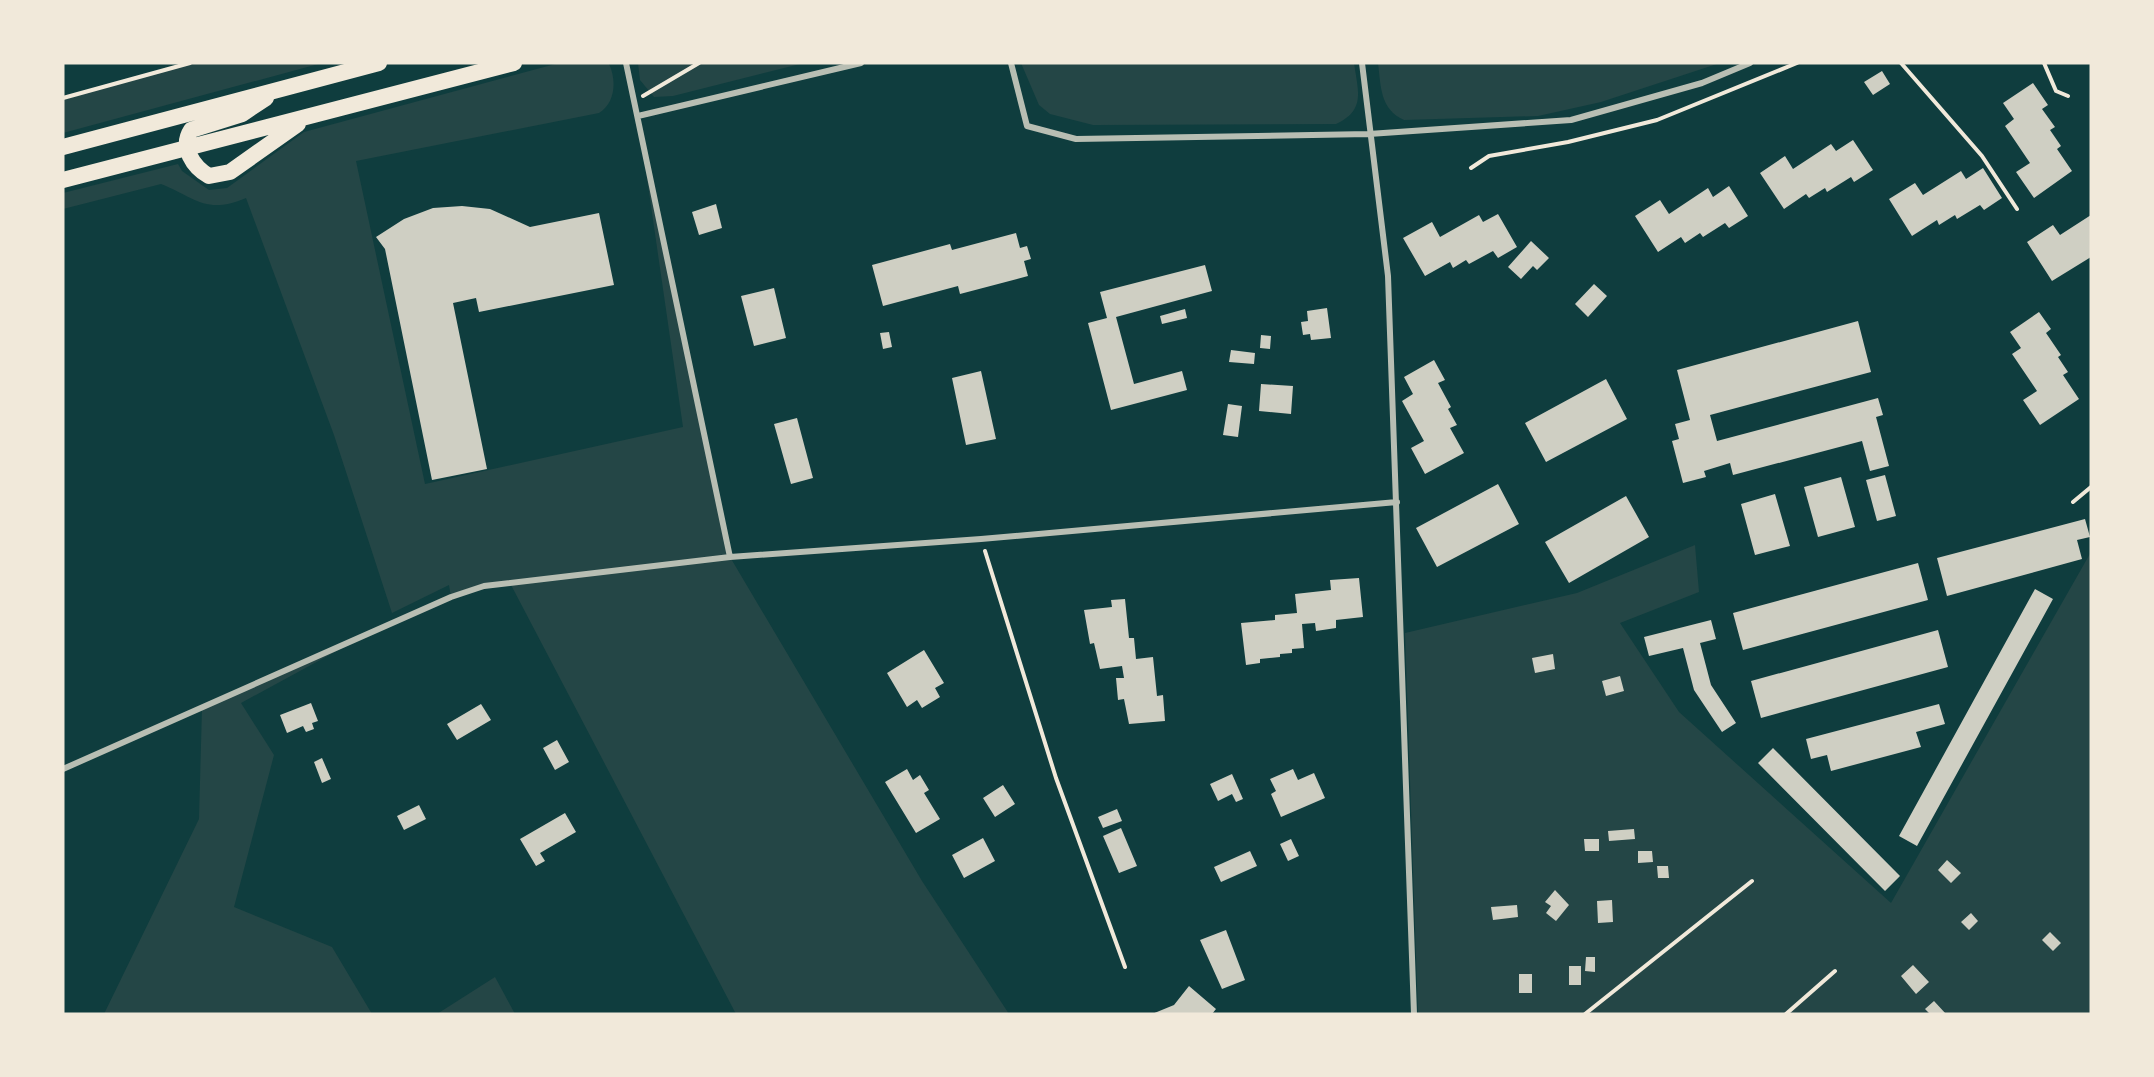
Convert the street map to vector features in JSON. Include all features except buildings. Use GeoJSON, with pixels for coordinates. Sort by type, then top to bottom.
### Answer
{"type":"FeatureCollection","features":[{"type":"Feature","properties":{"kind":"highway"},"geometry":{"type":"LineString","coordinates":[[63,147],[379,63]]}},
{"type":"Feature","properties":{"kind":"highway"},"geometry":{"type":"LineString","coordinates":[[63,180],[514,63]]}},
{"type":"Feature","properties":{"kind":"highway"},"geometry":{"type":"LineString","coordinates":[[280,89],[242,114],[198,126],[187,138],[188,148],[198,170],[209,176],[230,172],[308,117]]}},
{"type":"Feature","properties":{"kind":"street"},"geometry":{"type":"LineString","coordinates":[[626,63],[730,557]]}},
{"type":"Feature","properties":{"kind":"street"},"geometry":{"type":"LineString","coordinates":[[638,116],[861,63]]}},
{"type":"Feature","properties":{"kind":"street"},"geometry":{"type":"LineString","coordinates":[[1011,63],[1028,126],[1076,139],[1369,134],[1571,120],[1702,83],[1750,63]]}},
{"type":"Feature","properties":{"kind":"street"},"geometry":{"type":"LineString","coordinates":[[1362,63],[1388,276],[1414,1014]]}},
{"type":"Feature","properties":{"kind":"street"},"geometry":{"type":"LineString","coordinates":[[63,768],[451,597],[484,586],[730,557],[981,539],[1397,502]]}},
{"type":"Feature","properties":{"kind":"path"},"geometry":{"type":"LineString","coordinates":[[63,98],[190,63]]}},
{"type":"Feature","properties":{"kind":"path"},"geometry":{"type":"LineString","coordinates":[[635,101],[699,63]]}},
{"type":"Feature","properties":{"kind":"path"},"geometry":{"type":"LineString","coordinates":[[1471,168],[1489,156],[1568,142],[1657,120],[1797,63]]}},
{"type":"Feature","properties":{"kind":"path"},"geometry":{"type":"LineString","coordinates":[[1901,63],[1982,156],[2017,209]]}},
{"type":"Feature","properties":{"kind":"path"},"geometry":{"type":"LineString","coordinates":[[2044,63],[2056,91],[2068,96]]}},
{"type":"Feature","properties":{"kind":"path"},"geometry":{"type":"LineString","coordinates":[[2073,502],[2091,487]]}},
{"type":"Feature","properties":{"kind":"path"},"geometry":{"type":"LineString","coordinates":[[981,539],[1056,778],[1125,967]]}},
{"type":"Feature","properties":{"kind":"path"},"geometry":{"type":"LineString","coordinates":[[1585,1014],[1752,881]]}},
{"type":"Feature","properties":{"kind":"path"},"geometry":{"type":"LineString","coordinates":[[1786,1014],[1835,971]]}},
{"type":"Feature","properties":{"kind":"shaded area"},"geometry":{"type":"Polygon","coordinates":[[[190,63],[322,63],[63,133],[63,98],[190,63]]]}},
{"type":"Feature","properties":{"kind":"shaded area"},"geometry":{"type":"Polygon","coordinates":[[[559,63],[609,64],[614,84],[611,98],[604,109],[599,113],[356,161],[425,484],[683,427],[638,116],[730,557],[922,881],[1009,1014],[736,1014],[510,583],[451,597],[449,585],[392,613],[334,435],[246,198],[232,203],[211,205],[161,184],[63,209],[63,193],[178,164],[182,171],[209,190],[227,188],[304,132],[559,63]]]}},
{"type":"Feature","properties":{"kind":"shaded area"},"geometry":{"type":"Polygon","coordinates":[[[638,63],[804,63],[673,96],[654,97],[640,80],[638,63]]]}},
{"type":"Feature","properties":{"kind":"shaded area"},"geometry":{"type":"Polygon","coordinates":[[[1021,63],[1354,63],[1358,99],[1356,106],[1346,119],[1336,124],[1093,125],[1050,114],[1039,105],[1021,63]]]}},
{"type":"Feature","properties":{"kind":"shaded area"},"geometry":{"type":"Polygon","coordinates":[[[1378,63],[1720,63],[1601,102],[1538,116],[1404,120],[1390,110],[1386,103],[1381,89],[1378,63]]]}},
{"type":"Feature","properties":{"kind":"shaded area"},"geometry":{"type":"Polygon","coordinates":[[[1695,545],[1699,592],[1620,623],[1679,712],[1891,903],[2091,552],[2091,1014],[1418,1014],[1405,633],[1577,593],[1695,545]]]}},
{"type":"Feature","properties":{"kind":"shaded area"},"geometry":{"type":"Polygon","coordinates":[[[355,641],[241,703],[274,755],[234,907],[332,947],[372,1014],[104,1014],[199,819],[202,708],[355,641]]]}},
{"type":"Feature","properties":{"kind":"shaded area"},"geometry":{"type":"Polygon","coordinates":[[[495,977],[515,1014],[437,1014],[495,977]]]}}]}
